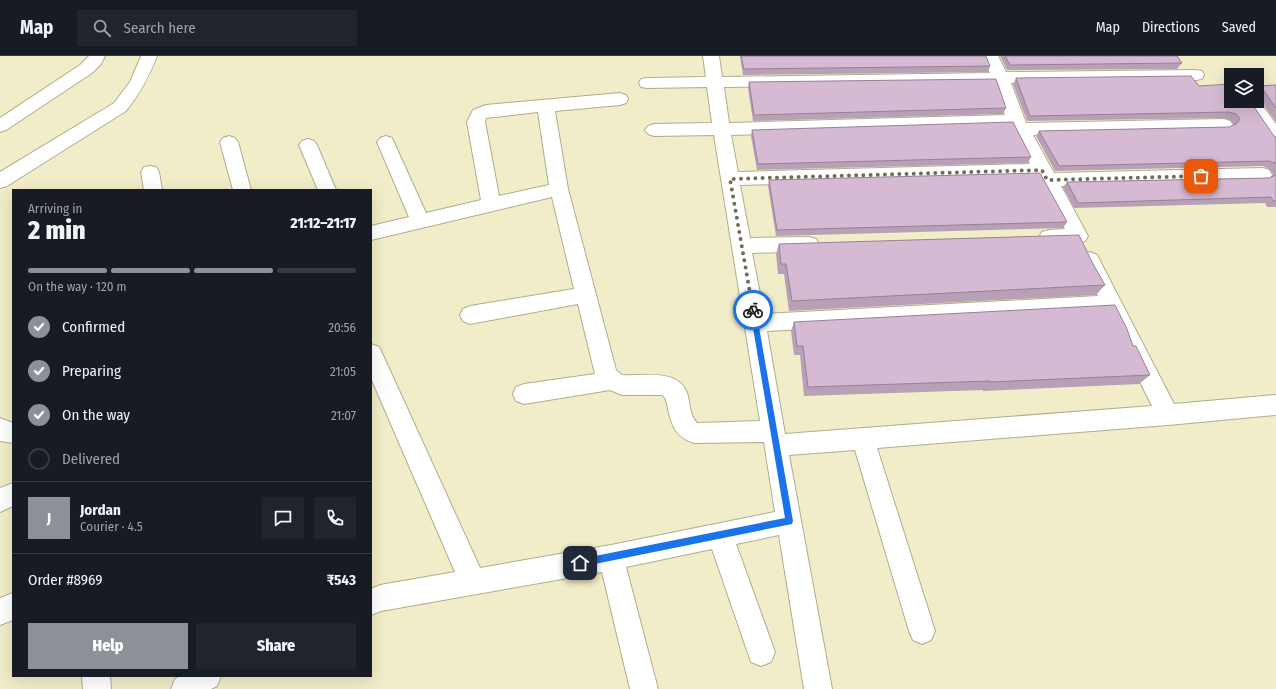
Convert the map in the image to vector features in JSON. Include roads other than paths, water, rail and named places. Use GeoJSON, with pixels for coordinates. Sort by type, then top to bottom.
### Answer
{"type":"FeatureCollection","features":[{"type":"Feature","properties":{"kind":"street"},"geometry":{"type":"LineString","coordinates":[[0,126],[86,69],[97,56]]}},
{"type":"Feature","properties":{"kind":"street"},"geometry":{"type":"LineString","coordinates":[[0,181],[120,107],[135,88],[149,56]]}},
{"type":"Feature","properties":{"kind":"street"},"geometry":{"type":"LineString","coordinates":[[711,56],[730,179],[818,689]]}},
{"type":"Feature","properties":{"kind":"street"},"geometry":{"type":"LineString","coordinates":[[990,56],[1000,76],[1018,125],[1078,236],[1168,415]]}},
{"type":"Feature","properties":{"kind":"street"},"geometry":{"type":"LineString","coordinates":[[647,83],[715,83],[1000,76],[1196,75]]}},
{"type":"Feature","properties":{"kind":"street"},"geometry":{"type":"LineString","coordinates":[[491,205],[476,122],[479,114],[486,112],[620,99]]}},
{"type":"Feature","properties":{"kind":"street"},"geometry":{"type":"LineString","coordinates":[[546,106],[559,189],[606,375],[610,382]]}},
{"type":"Feature","properties":{"kind":"street"},"geometry":{"type":"LineString","coordinates":[[1255,108],[1276,137]]}},
{"type":"Feature","properties":{"kind":"street"},"geometry":{"type":"LineString","coordinates":[[654,130],[1018,125],[1224,125]]}},
{"type":"Feature","properties":{"kind":"street"},"geometry":{"type":"LineString","coordinates":[[229,142],[242,189]]}},
{"type":"Feature","properties":{"kind":"street"},"geometry":{"type":"LineString","coordinates":[[386,142],[420,222]]}},
{"type":"Feature","properties":{"kind":"street"},"geometry":{"type":"LineString","coordinates":[[308,145],[326,189]]}},
{"type":"Feature","properties":{"kind":"street"},"geometry":{"type":"LineString","coordinates":[[150,172],[153,189]]}},
{"type":"Feature","properties":{"kind":"street"},"geometry":{"type":"LineString","coordinates":[[730,179],[1044,175],[1263,175]]}},
{"type":"Feature","properties":{"kind":"street"},"geometry":{"type":"LineString","coordinates":[[372,233],[559,189]]}},
{"type":"Feature","properties":{"kind":"street"},"geometry":{"type":"LineString","coordinates":[[1031,237],[1078,236]]}},
{"type":"Feature","properties":{"kind":"street"},"geometry":{"type":"LineString","coordinates":[[742,246],[828,244]]}},
{"type":"Feature","properties":{"kind":"street"},"geometry":{"type":"LineString","coordinates":[[470,315],[586,295]]}},
{"type":"Feature","properties":{"kind":"street"},"geometry":{"type":"LineString","coordinates":[[755,323],[1112,304]]}},
{"type":"Feature","properties":{"kind":"street"},"geometry":{"type":"LineString","coordinates":[[372,354],[473,582]]}},
{"type":"Feature","properties":{"kind":"street"},"geometry":{"type":"LineString","coordinates":[[524,394],[610,382],[626,385],[663,385],[674,389],[685,427],[688,432],[775,438],[863,439],[1276,405]]}},
{"type":"Feature","properties":{"kind":"street"},"geometry":{"type":"LineString","coordinates":[[0,428],[3,432],[12,433]]}},
{"type":"Feature","properties":{"kind":"street"},"geometry":{"type":"LineString","coordinates":[[863,439],[922,631]]}},
{"type":"Feature","properties":{"kind":"street"},"geometry":{"type":"LineString","coordinates":[[0,500],[12,494]]}},
{"type":"Feature","properties":{"kind":"street"},"geometry":{"type":"LineString","coordinates":[[372,602],[380,598],[611,558],[789,521]]}},
{"type":"Feature","properties":{"kind":"street"},"geometry":{"type":"LineString","coordinates":[[720,535],[761,652]]}},
{"type":"Feature","properties":{"kind":"street"},"geometry":{"type":"LineString","coordinates":[[611,558],[644,689]]}},
{"type":"Feature","properties":{"kind":"street"},"geometry":{"type":"LineString","coordinates":[[0,612],[12,606]]}},
{"type":"Feature","properties":{"kind":"street"},"geometry":{"type":"LineString","coordinates":[[96,677],[98,689]]}},
{"type":"Feature","properties":{"kind":"street"},"geometry":{"type":"LineString","coordinates":[[185,689],[205,677]]}}]}
